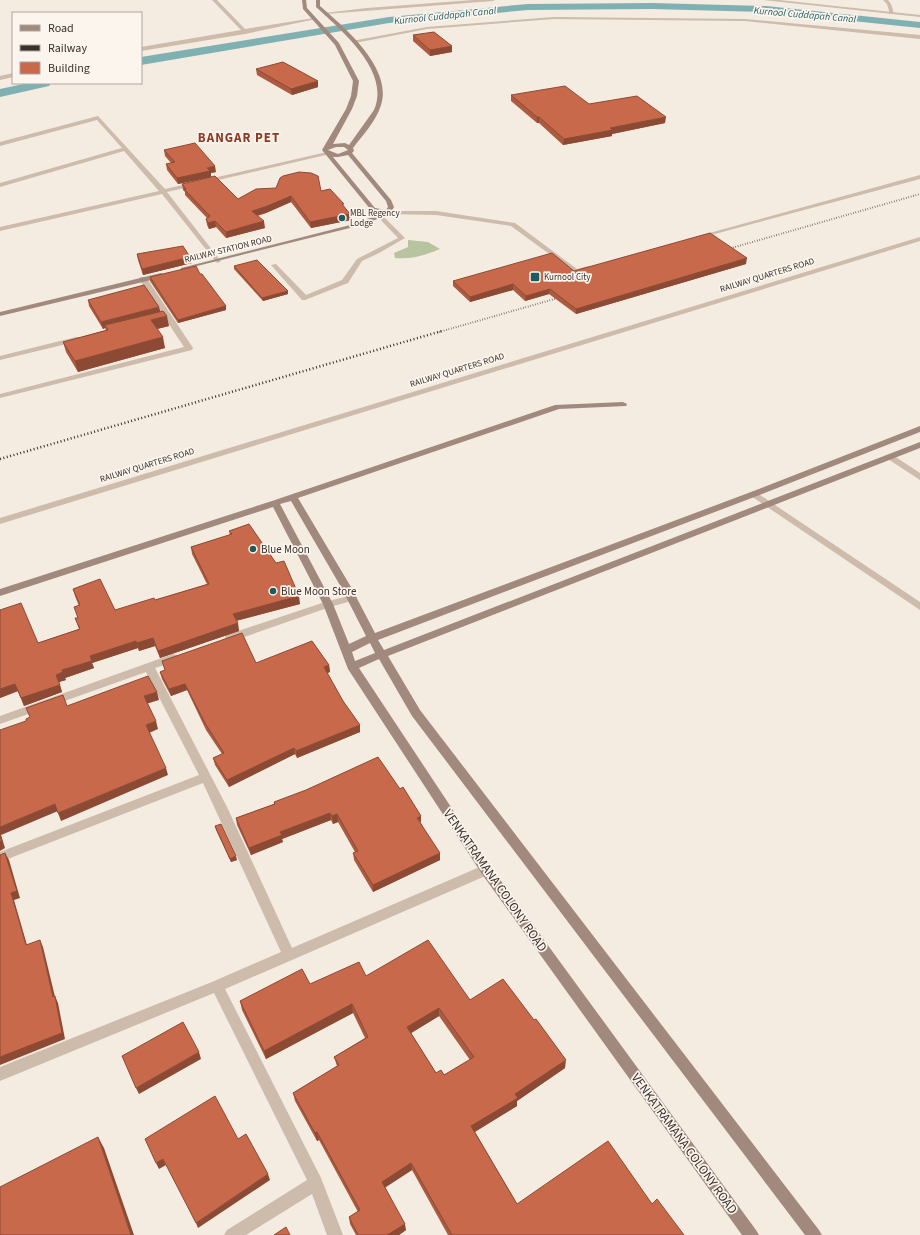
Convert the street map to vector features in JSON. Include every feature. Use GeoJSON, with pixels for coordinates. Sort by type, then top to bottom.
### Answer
{"type":"FeatureCollection","features":[{"type":"Feature","properties":{"kind":"street"},"geometry":{"type":"LineString","coordinates":[[214,0],[245,32]]}},
{"type":"Feature","properties":{"kind":"street"},"geometry":{"type":"LineString","coordinates":[[304,0],[304,7],[337,44],[356,81],[354,96],[349,109],[328,150]]}},
{"type":"Feature","properties":{"kind":"street"},"geometry":{"type":"LineString","coordinates":[[318,0],[318,6],[355,41],[379,80],[381,91],[379,104],[350,150],[338,156],[328,150]]}},
{"type":"Feature","properties":{"kind":"street"},"geometry":{"type":"LineString","coordinates":[[327,14],[366,9],[493,0]]}},
{"type":"Feature","properties":{"kind":"street"},"geometry":{"type":"LineString","coordinates":[[765,0],[920,16]]}},
{"type":"Feature","properties":{"kind":"street"},"geometry":{"type":"LineString","coordinates":[[885,0],[889,4],[892,13]]}},
{"type":"Feature","properties":{"kind":"street"},"geometry":{"type":"LineString","coordinates":[[355,41],[427,28],[554,18],[745,20],[920,37]]}},
{"type":"Feature","properties":{"kind":"street"},"geometry":{"type":"LineString","coordinates":[[142,49],[314,19]]}},
{"type":"Feature","properties":{"kind":"street"},"geometry":{"type":"LineString","coordinates":[[0,78],[12,75]]}},
{"type":"Feature","properties":{"kind":"street"},"geometry":{"type":"LineString","coordinates":[[0,144],[98,118],[163,191],[218,261]]}},
{"type":"Feature","properties":{"kind":"street"},"geometry":{"type":"LineString","coordinates":[[0,230],[163,191],[242,174],[328,150],[340,145],[350,150],[389,200],[391,207],[388,213]]}},
{"type":"Feature","properties":{"kind":"street"},"geometry":{"type":"LineString","coordinates":[[0,185],[126,149]]}},
{"type":"Feature","properties":{"kind":"street"},"geometry":{"type":"LineString","coordinates":[[328,150],[373,209],[388,213],[436,213],[513,224],[576,271],[592,267]]}},
{"type":"Feature","properties":{"kind":"street"},"geometry":{"type":"LineString","coordinates":[[691,239],[920,176]]}},
{"type":"Feature","properties":{"kind":"street","name":"RAILWAY STATION ROAD"},"geometry":{"type":"LineString","coordinates":[[0,314],[218,261],[360,224],[388,213]]}},
{"type":"Feature","properties":{"kind":"street"},"geometry":{"type":"LineString","coordinates":[[274,265],[305,298],[345,281],[360,260],[402,238],[380,216]]}},
{"type":"Feature","properties":{"kind":"street","name":"RAILWAY QUARTERS ROAD"},"geometry":{"type":"LineString","coordinates":[[0,521],[920,239]]}},
{"type":"Feature","properties":{"kind":"street"},"geometry":{"type":"LineString","coordinates":[[0,396],[189,348],[164,317],[143,279]]}},
{"type":"Feature","properties":{"kind":"street"},"geometry":{"type":"LineString","coordinates":[[0,358],[84,337]]}},
{"type":"Feature","properties":{"kind":"street"},"geometry":{"type":"LineString","coordinates":[[0,593],[293,497],[558,407],[623,404]]}},
{"type":"Feature","properties":{"kind":"street"},"geometry":{"type":"LineString","coordinates":[[346,650],[372,638],[754,494],[920,428]]}},
{"type":"Feature","properties":{"kind":"street"},"geometry":{"type":"LineString","coordinates":[[352,666],[920,445]]}},
{"type":"Feature","properties":{"kind":"street"},"geometry":{"type":"LineString","coordinates":[[891,457],[920,477]]}},
{"type":"Feature","properties":{"kind":"street"},"geometry":{"type":"LineString","coordinates":[[754,494],[920,607]]}},
{"type":"Feature","properties":{"kind":"street"},"geometry":{"type":"LineString","coordinates":[[293,497],[352,598],[372,638],[416,713],[814,1235]]}},
{"type":"Feature","properties":{"kind":"street","name":"VENKATRAMANA COLONY ROAD"},"geometry":{"type":"LineString","coordinates":[[275,503],[328,604],[352,666],[486,870],[751,1235]]}},
{"type":"Feature","properties":{"kind":"street"},"geometry":{"type":"LineString","coordinates":[[224,641],[328,604],[352,598]]}},
{"type":"Feature","properties":{"kind":"street"},"geometry":{"type":"LineString","coordinates":[[0,720],[186,654]]}},
{"type":"Feature","properties":{"kind":"street"},"geometry":{"type":"LineString","coordinates":[[149,667],[205,778],[221,806],[289,955]]}},
{"type":"Feature","properties":{"kind":"street"},"geometry":{"type":"LineString","coordinates":[[0,857],[205,778]]}},
{"type":"Feature","properties":{"kind":"street"},"geometry":{"type":"LineString","coordinates":[[0,1074],[217,986],[486,870]]}},
{"type":"Feature","properties":{"kind":"street"},"geometry":{"type":"LineString","coordinates":[[217,986],[316,1183],[334,1235]]}},
{"type":"Feature","properties":{"kind":"street"},"geometry":{"type":"LineString","coordinates":[[232,1235],[316,1183]]}},
{"type":"Feature","properties":{"kind":"green space"},"geometry":{"type":"Polygon","coordinates":[[[408,240],[428,242],[440,249],[418,256],[395,258],[394,253],[408,247],[408,240]]]}},
{"type":"Feature","properties":{"kind":"building"},"geometry":{"type":"Polygon","coordinates":[[[434,32],[452,46],[430,50],[413,35],[434,32]]]}},
{"type":"Feature","properties":{"kind":"building"},"geometry":{"type":"Polygon","coordinates":[[[283,62],[318,81],[291,89],[256,69],[283,62]]]}},
{"type":"Feature","properties":{"kind":"building"},"geometry":{"type":"Polygon","coordinates":[[[565,86],[589,104],[637,96],[666,117],[610,128],[613,130],[564,139],[511,95],[565,86]]]}},
{"type":"Feature","properties":{"kind":"building"},"geometry":{"type":"Polygon","coordinates":[[[195,143],[215,166],[207,168],[210,171],[177,178],[166,164],[175,162],[164,150],[195,143]]]}},
{"type":"Feature","properties":{"kind":"building"},"geometry":{"type":"Polygon","coordinates":[[[299,172],[311,173],[318,176],[321,191],[330,189],[344,204],[342,204],[350,214],[310,222],[291,196],[252,211],[264,221],[226,232],[215,221],[208,223],[206,219],[210,216],[184,189],[186,189],[182,184],[215,176],[238,199],[256,189],[276,188],[280,178],[299,172]]]}},
{"type":"Feature","properties":{"kind":"building"},"geometry":{"type":"Polygon","coordinates":[[[710,233],[747,258],[576,309],[550,289],[526,296],[513,284],[470,297],[453,281],[552,253],[574,271],[710,233]]]}},
{"type":"Feature","properties":{"kind":"building"},"geometry":{"type":"Polygon","coordinates":[[[183,246],[190,257],[142,269],[137,254],[183,246]]]}},
{"type":"Feature","properties":{"kind":"building"},"geometry":{"type":"Polygon","coordinates":[[[257,260],[288,291],[262,298],[234,266],[257,260]]]}},
{"type":"Feature","properties":{"kind":"building"},"geometry":{"type":"Polygon","coordinates":[[[196,266],[200,274],[202,274],[226,306],[178,320],[150,277],[196,266]]]}},
{"type":"Feature","properties":{"kind":"building"},"geometry":{"type":"Polygon","coordinates":[[[144,285],[159,307],[101,322],[88,300],[144,285]]]}},
{"type":"Feature","properties":{"kind":"building"},"geometry":{"type":"Polygon","coordinates":[[[163,311],[167,316],[151,320],[163,337],[75,361],[63,342],[108,330],[105,325],[163,311]]]}},
{"type":"Feature","properties":{"kind":"building"},"geometry":{"type":"Polygon","coordinates":[[[249,524],[276,563],[284,561],[299,596],[233,614],[238,623],[158,651],[153,638],[137,643],[136,641],[90,656],[92,661],[62,670],[63,672],[56,675],[60,685],[21,698],[15,684],[0,689],[0,610],[21,603],[38,643],[80,629],[75,618],[78,618],[74,607],[80,605],[73,589],[100,579],[115,610],[209,584],[191,547],[232,534],[229,531],[249,524]]]}},
{"type":"Feature","properties":{"kind":"building"},"geometry":{"type":"Polygon","coordinates":[[[242,633],[256,663],[312,641],[329,665],[324,667],[343,701],[360,725],[296,751],[294,748],[227,780],[213,758],[224,753],[205,723],[185,684],[169,689],[160,672],[165,670],[162,661],[242,633]]]}},
{"type":"Feature","properties":{"kind":"building"},"geometry":{"type":"Polygon","coordinates":[[[148,676],[157,692],[144,696],[156,721],[146,725],[166,768],[58,813],[55,804],[0,827],[0,730],[26,721],[26,719],[30,717],[26,708],[63,695],[67,706],[148,676]]]}},
{"type":"Feature","properties":{"kind":"building"},"geometry":{"type":"Polygon","coordinates":[[[378,757],[400,789],[403,787],[421,816],[417,818],[440,853],[373,885],[353,853],[358,851],[337,814],[332,816],[330,813],[280,832],[282,835],[249,848],[236,818],[275,804],[274,802],[306,790],[378,757]]]}},
{"type":"Feature","properties":{"kind":"building"},"geometry":{"type":"Polygon","coordinates":[[[221,824],[236,856],[230,859],[215,826],[221,824]]]}},
{"type":"Feature","properties":{"kind":"building"},"geometry":{"type":"Polygon","coordinates":[[[5,853],[17,891],[11,893],[26,945],[40,940],[53,997],[55,996],[62,1033],[0,1057],[0,855],[5,853]]]}},
{"type":"Feature","properties":{"kind":"building"},"geometry":{"type":"Polygon","coordinates":[[[428,940],[470,1000],[503,979],[534,1020],[536,1019],[566,1060],[515,1094],[518,1098],[471,1126],[517,1204],[608,1141],[652,1204],[657,1199],[684,1235],[452,1235],[411,1163],[382,1182],[405,1224],[387,1235],[358,1235],[349,1217],[360,1210],[317,1132],[315,1133],[293,1093],[339,1065],[334,1057],[368,1037],[352,1004],[264,1051],[240,1001],[302,969],[310,984],[359,962],[366,976],[428,940]],[[439,1008],[407,1027],[436,1073],[441,1070],[444,1075],[474,1057],[439,1008]]]}},
{"type":"Feature","properties":{"kind":"building"},"geometry":{"type":"Polygon","coordinates":[[[183,1022],[199,1052],[136,1088],[122,1056],[183,1022]]]}},
{"type":"Feature","properties":{"kind":"building"},"geometry":{"type":"Polygon","coordinates":[[[215,1096],[238,1139],[246,1134],[268,1174],[196,1223],[163,1159],[156,1163],[145,1139],[215,1096]]]}},
{"type":"Feature","properties":{"kind":"building"},"geometry":{"type":"Polygon","coordinates":[[[98,1137],[131,1235],[0,1235],[0,1187],[98,1137]]]}},
{"type":"Feature","properties":{"kind":"building"},"geometry":{"type":"Polygon","coordinates":[[[286,1227],[290,1235],[274,1235],[286,1227]]]}},
{"type":"Feature","properties":{"kind":"waterway","name":"Kurnool Cuddapah Canal"},"geometry":{"type":"LineString","coordinates":[[142,61],[389,20],[528,7],[652,6],[766,9],[920,25]]}},
{"type":"Feature","properties":{"kind":"waterway","name":"Kurnool Cuddapah Canal"},"geometry":{"type":"LineString","coordinates":[[0,93],[40,84]]}},
{"type":"Feature","properties":{"kind":"railway"},"geometry":{"type":"LineString","coordinates":[[721,251],[920,194]]}},
{"type":"Feature","properties":{"kind":"railway"},"geometry":{"type":"LineString","coordinates":[[439,332],[565,296]]}},
{"type":"Feature","properties":{"kind":"railway"},"geometry":{"type":"LineString","coordinates":[[0,459],[442,331]]}},
{"type":"Feature","properties":{"kind":"place","name":"MBL Regency Lodge"},"geometry":{"type":"Point","coordinates":[342,218]}},
{"type":"Feature","properties":{"kind":"place","name":"Kurnool City"},"geometry":{"type":"Point","coordinates":[535,277]}},
{"type":"Feature","properties":{"kind":"place","name":"Blue Moon"},"geometry":{"type":"Point","coordinates":[253,549]}},
{"type":"Feature","properties":{"kind":"place","name":"Blue Moon Store"},"geometry":{"type":"Point","coordinates":[273,591]}},
{"type":"Feature","properties":{"kind":"district","name":"BANGAR PET"},"geometry":{"type":"Point","coordinates":[239,137]}}]}
